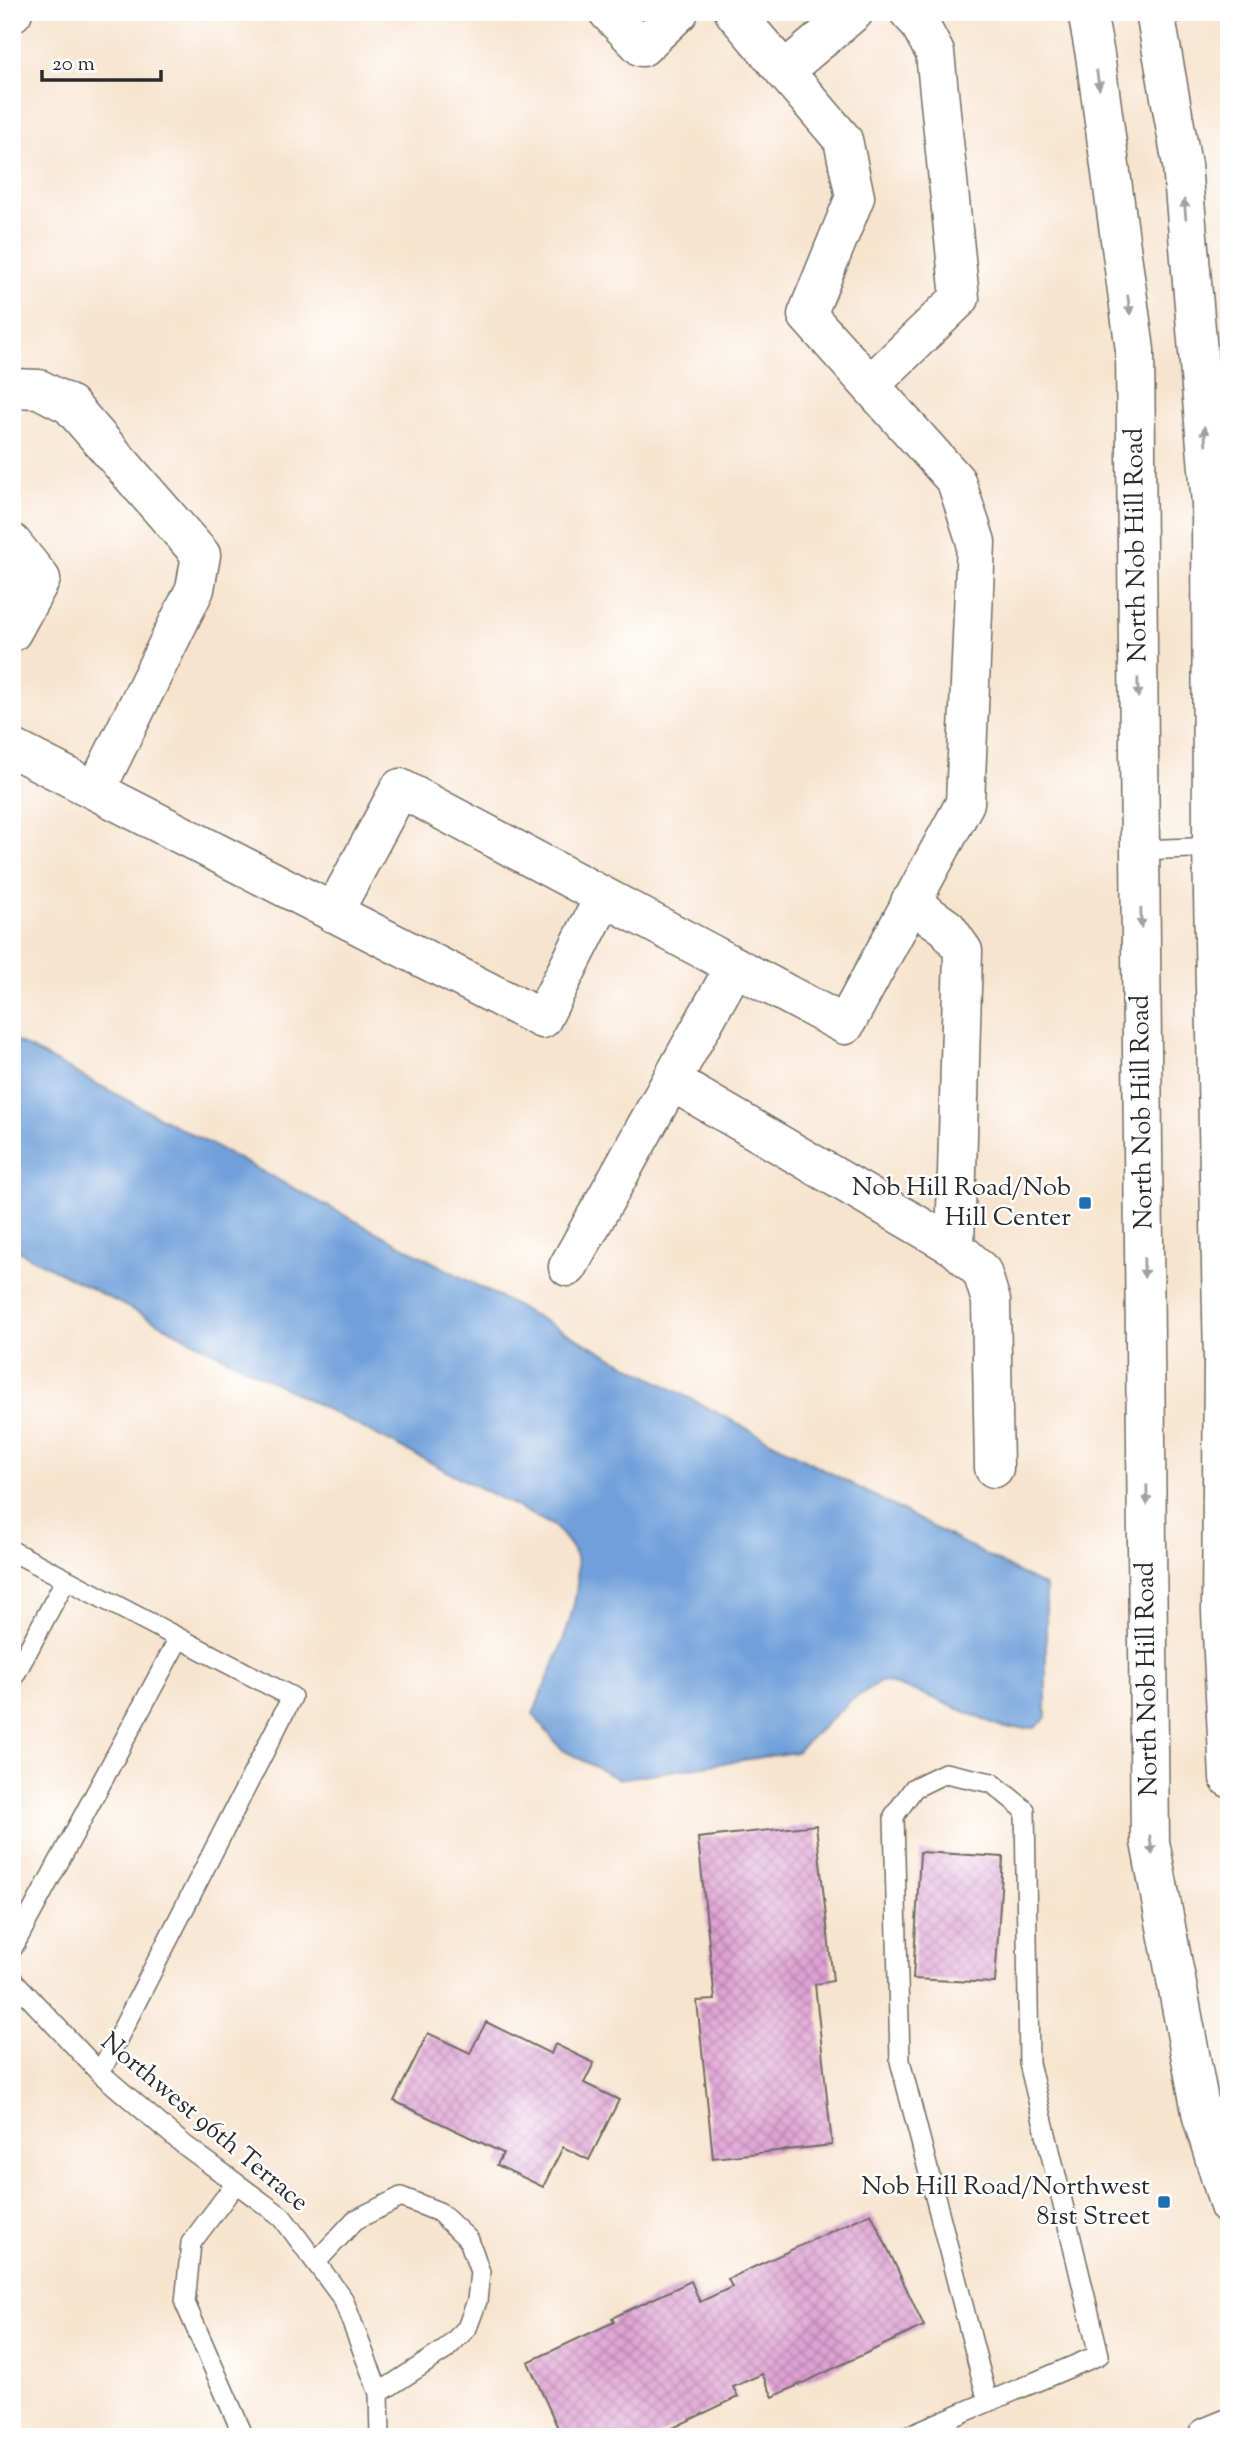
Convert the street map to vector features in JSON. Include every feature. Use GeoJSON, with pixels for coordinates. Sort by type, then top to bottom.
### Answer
{"type":"FeatureCollection","features":[{"type":"Feature","properties":{"kind":"street"},"geometry":{"type":"LineString","coordinates":[[608,12],[642,47],[679,12]]}},
{"type":"Feature","properties":{"kind":"street"},"geometry":{"type":"LineString","coordinates":[[333,912],[400,788],[845,1025],[965,803],[976,542],[956,481],[807,315],[855,197],[844,140],[734,12]]}},
{"type":"Feature","properties":{"kind":"street"},"geometry":{"type":"LineString","coordinates":[[784,71],[854,12]]}},
{"type":"Feature","properties":{"kind":"street"},"geometry":{"type":"LineString","coordinates":[[870,385],[960,298],[935,52],[919,23],[909,12]]}},
{"type":"Feature","properties":{"kind":"street","name":"North Nob Hill Road"},"geometry":{"type":"LineString","coordinates":[[1087,12],[1135,350],[1150,1842],[1202,2117],[1229,2206]]}},
{"type":"Feature","properties":{"kind":"street"},"geometry":{"type":"LineString","coordinates":[[1155,12],[1182,165],[1211,504],[1220,847],[1226,1360],[1221,1612],[1229,1778]]}},
{"type":"Feature","properties":{"kind":"street"},"geometry":{"type":"LineString","coordinates":[[12,388],[39,389],[70,405],[201,555],[195,589],[96,790]]}},
{"type":"Feature","properties":{"kind":"street"},"geometry":{"type":"LineString","coordinates":[[12,543],[41,579],[12,632]]}},
{"type":"Feature","properties":{"kind":"street"},"geometry":{"type":"LineString","coordinates":[[12,748],[541,1019],[604,897]]}},
{"type":"Feature","properties":{"kind":"street"},"geometry":{"type":"LineString","coordinates":[[911,902],[947,928],[963,951],[954,1247]]}},
{"type":"Feature","properties":{"kind":"street"},"geometry":{"type":"LineString","coordinates":[[568,1267],[735,966]]}},
{"type":"Feature","properties":{"kind":"street"},"geometry":{"type":"LineString","coordinates":[[671,1082],[954,1247],[982,1272],[991,1301],[994,1468]]}},
{"type":"Feature","properties":{"kind":"street"},"geometry":{"type":"LineString","coordinates":[[1207,2437],[1229,2428]]}},
{"type":"Feature","properties":{"kind":"lane"},"geometry":{"type":"LineString","coordinates":[[1140,850],[1220,847]]}},
{"type":"Feature","properties":{"kind":"lane"},"geometry":{"type":"LineString","coordinates":[[12,1551],[292,1697],[100,2073]]}},
{"type":"Feature","properties":{"kind":"lane"},"geometry":{"type":"LineString","coordinates":[[12,1680],[66,1579]]}},
{"type":"Feature","properties":{"kind":"lane"},"geometry":{"type":"LineString","coordinates":[[12,1949],[179,1638]]}},
{"type":"Feature","properties":{"kind":"lane"},"geometry":{"type":"LineString","coordinates":[[905,2437],[988,2402],[1099,2355],[1029,2063],[1024,1810],[992,1783],[945,1773],[914,1788],[894,1815],[900,2061],[988,2402]]}},
{"type":"Feature","properties":{"kind":"lane","name":"Northwest 96th Terrace"},"geometry":{"type":"LineString","coordinates":[[12,1979],[100,2073],[183,2144],[282,2217],[343,2298],[379,2393],[380,2437]]}},
{"type":"Feature","properties":{"kind":"lane"},"geometry":{"type":"LineString","coordinates":[[236,2183],[191,2243],[185,2304],[244,2437]]}},
{"type":"Feature","properties":{"kind":"lane"},"geometry":{"type":"LineString","coordinates":[[316,2262],[355,2220],[401,2197],[439,2212],[469,2240],[480,2272],[477,2301],[467,2328],[445,2350],[379,2393]]}},
{"type":"Feature","properties":{"kind":"water"},"geometry":{"type":"Polygon","coordinates":[[[12,1039],[1046,1587],[1046,1717],[1035,1728],[1004,1728],[918,1692],[882,1681],[850,1701],[796,1752],[618,1779],[561,1749],[533,1714],[571,1617],[577,1576],[576,1558],[567,1541],[554,1526],[12,1248],[12,1039]]]}},
{"type":"Feature","properties":{"kind":"building"},"geometry":{"type":"Polygon","coordinates":[[[816,1825],[833,1981],[815,1984],[832,2145],[713,2158],[697,2001],[715,2000],[698,1838],[816,1825]]]}},
{"type":"Feature","properties":{"kind":"building"},"geometry":{"type":"Polygon","coordinates":[[[920,1852],[1003,1857],[995,1983],[913,1979],[920,1852]]]}},
{"type":"Feature","properties":{"kind":"building"},"geometry":{"type":"Polygon","coordinates":[[[486,2022],[551,2054],[555,2044],[594,2063],[584,2083],[619,2100],[589,2160],[563,2147],[543,2187],[497,2165],[503,2153],[394,2101],[428,2033],[470,2053],[486,2022]]]}},
{"type":"Feature","properties":{"kind":"building"},"geometry":{"type":"Polygon","coordinates":[[[871,2213],[924,2326],[773,2397],[762,2374],[733,2387],[738,2397],[654,2437],[562,2437],[528,2362],[614,2322],[612,2318],[691,2281],[700,2302],[732,2287],[728,2279],[871,2213]]]}},
{"type":"Feature","properties":{"kind":"place","name":"Nob Hill Road/Nob Hill Center"},"geometry":{"type":"Point","coordinates":[1085,1203]}},
{"type":"Feature","properties":{"kind":"place","name":"Nob Hill Road/Northwest 81st Street"},"geometry":{"type":"Point","coordinates":[1164,2202]}}]}
